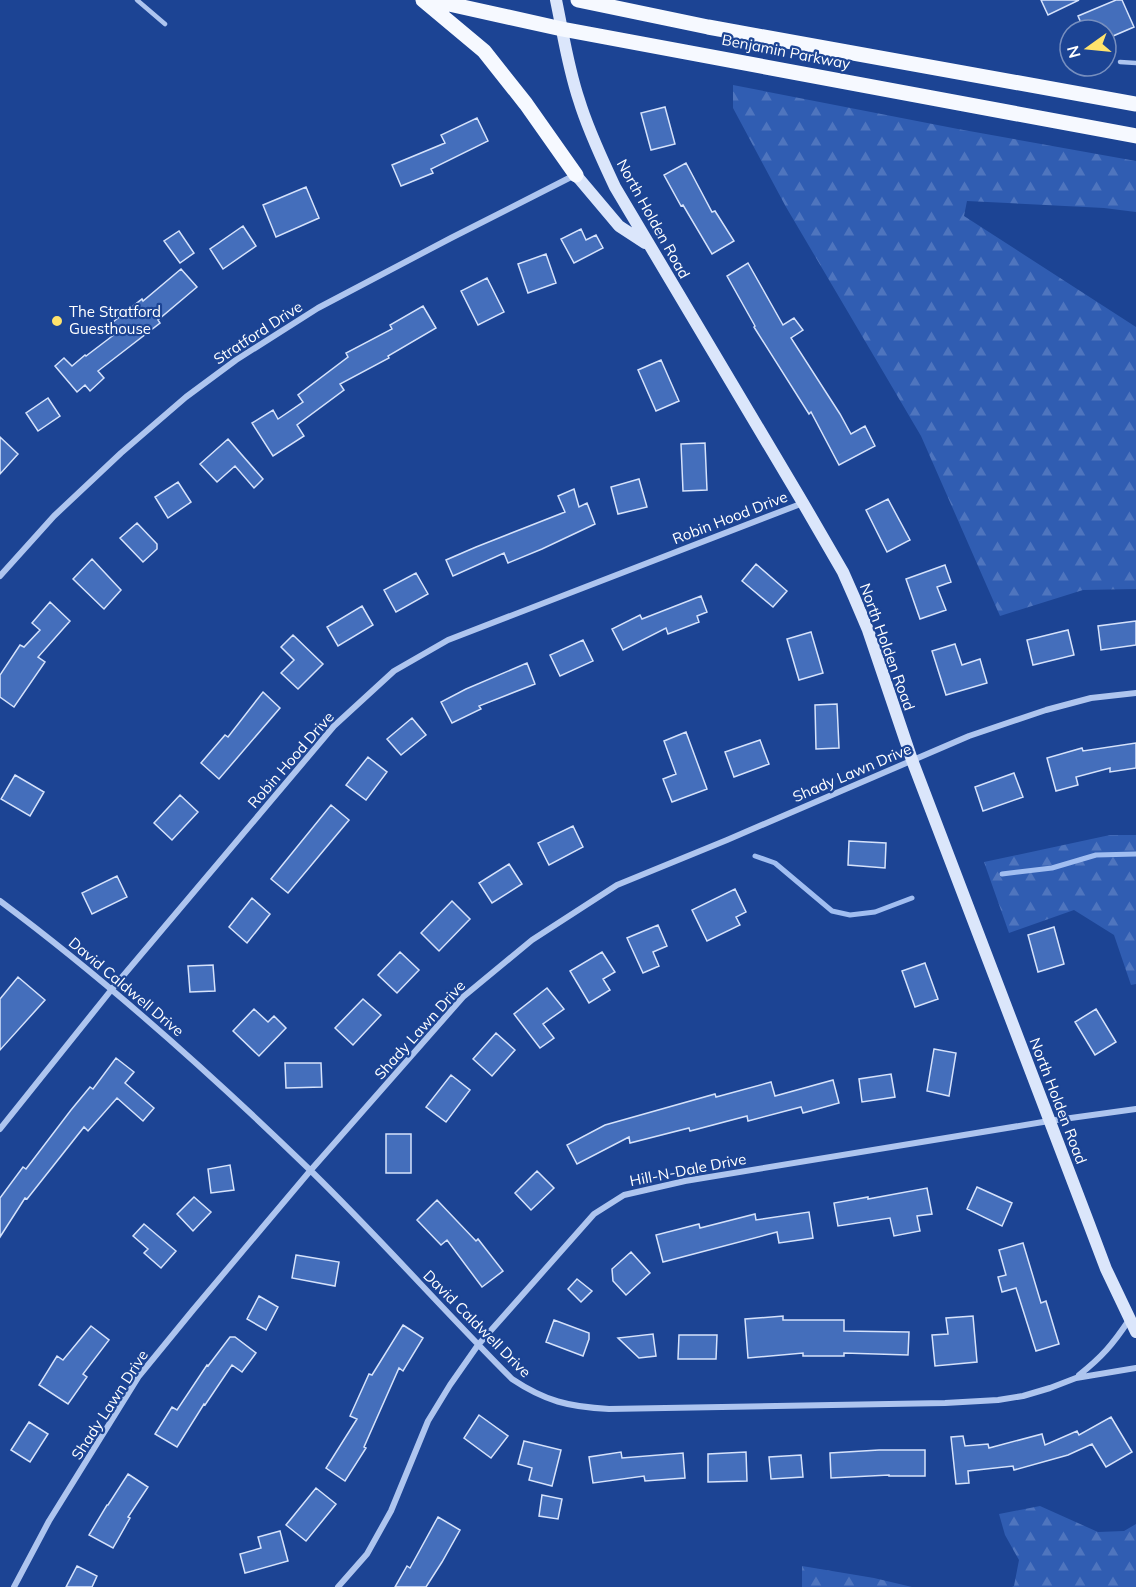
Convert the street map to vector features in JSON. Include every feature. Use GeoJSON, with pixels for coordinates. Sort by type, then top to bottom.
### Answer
{"type":"FeatureCollection","features":[{"type":"Feature","properties":{"kind":"main road"},"geometry":{"type":"LineString","coordinates":[[423,0],[484,51],[576,175],[619,226],[648,245]]}},
{"type":"Feature","properties":{"kind":"main road","name":"Benjamin Parkway"},"geometry":{"type":"LineString","coordinates":[[431,0],[562,29],[1136,135]]}},
{"type":"Feature","properties":{"kind":"main road","name":"North Holden Road"},"geometry":{"type":"LineString","coordinates":[[556,0],[565,49],[579,100],[615,187],[843,572],[871,639],[912,760],[1106,1269],[1136,1332]]}},
{"type":"Feature","properties":{"kind":"main road","name":"Benjamin Parkway"},"geometry":{"type":"LineString","coordinates":[[578,0],[719,29],[1136,104]]}},
{"type":"Feature","properties":{"kind":"street","name":"Stratford Drive"},"geometry":{"type":"LineString","coordinates":[[0,576],[54,516],[121,453],[186,397],[236,360],[318,308],[576,175]]}},
{"type":"Feature","properties":{"kind":"street","name":"Robin Hood Drive"},"geometry":{"type":"LineString","coordinates":[[0,1129],[112,989],[334,726],[394,671],[448,640],[802,503]]}},
{"type":"Feature","properties":{"kind":"street","name":"Shady Lawn Drive"},"geometry":{"type":"LineString","coordinates":[[14,1587],[49,1521],[140,1376],[192,1310],[463,997],[532,940],[617,885],[969,736],[1046,710],[1091,698],[1136,693]]}},
{"type":"Feature","properties":{"kind":"street","name":"David Caldwell Drive"},"geometry":{"type":"LineString","coordinates":[[0,901],[112,989],[193,1059],[310,1171],[512,1378],[529,1390],[551,1400],[580,1407],[609,1409],[998,1400],[1023,1396],[1076,1378],[1136,1368]]}},
{"type":"Feature","properties":{"kind":"street","name":"Hill-N-Dale Drive"},"geometry":{"type":"LineString","coordinates":[[338,1587],[367,1554],[390,1511],[428,1421],[478,1345],[594,1214],[624,1195],[685,1181],[1049,1121],[1136,1109]]}},
{"type":"Feature","properties":{"kind":"street","name":"David Caldwell Drive"},"geometry":{"type":"LineString","coordinates":[[1076,1378],[1110,1348],[1129,1320]]}},
{"type":"Feature","properties":{"kind":"lane"},"geometry":{"type":"LineString","coordinates":[[137,0],[165,24]]}},
{"type":"Feature","properties":{"kind":"lane"},"geometry":{"type":"LineString","coordinates":[[1120,62],[1136,63]]}},
{"type":"Feature","properties":{"kind":"green space"},"geometry":{"type":"Polygon","coordinates":[[[733,85],[1136,161],[1136,212],[1104,208],[967,201],[964,216],[1136,327],[1136,589],[1083,590],[1000,616],[921,436],[786,207],[733,108],[733,85]]]}},
{"type":"Feature","properties":{"kind":"green space"},"geometry":{"type":"Polygon","coordinates":[[[1110,835],[1136,835],[1136,984],[1131,985],[1114,935],[1074,910],[1009,933],[984,862],[1110,835]]]}},
{"type":"Feature","properties":{"kind":"green space"},"geometry":{"type":"Polygon","coordinates":[[[1040,1506],[1098,1532],[1124,1531],[1136,1524],[1136,1587],[1012,1587],[1019,1560],[1005,1535],[999,1514],[1040,1506]]]}},
{"type":"Feature","properties":{"kind":"green space"},"geometry":{"type":"Polygon","coordinates":[[[802,1566],[874,1578],[912,1587],[802,1587],[802,1566]]]}},
{"type":"Feature","properties":{"kind":"building"},"geometry":{"type":"Polygon","coordinates":[[[1041,0],[1079,0],[1048,15],[1041,0]]]}},
{"type":"Feature","properties":{"kind":"building"},"geometry":{"type":"Polygon","coordinates":[[[1116,0],[1122,0],[1134,27],[1118,34],[1118,18],[1079,18],[1078,16],[1116,0]]]}},
{"type":"Feature","properties":{"kind":"building"},"geometry":{"type":"Polygon","coordinates":[[[665,107],[675,144],[651,150],[641,113],[665,107]]]}},
{"type":"Feature","properties":{"kind":"building"},"geometry":{"type":"Polygon","coordinates":[[[477,118],[488,141],[431,169],[433,173],[401,186],[392,165],[445,143],[441,135],[477,118]]]}},
{"type":"Feature","properties":{"kind":"building"},"geometry":{"type":"Polygon","coordinates":[[[686,163],[712,212],[715,211],[734,241],[712,254],[664,175],[686,163]]]}},
{"type":"Feature","properties":{"kind":"building"},"geometry":{"type":"Polygon","coordinates":[[[306,187],[319,218],[276,237],[263,205],[306,187]]]}},
{"type":"Feature","properties":{"kind":"building"},"geometry":{"type":"Polygon","coordinates":[[[243,226],[256,246],[223,269],[210,249],[243,226]]]}},
{"type":"Feature","properties":{"kind":"building"},"geometry":{"type":"Polygon","coordinates":[[[581,229],[586,240],[596,235],[603,248],[574,263],[561,239],[581,229]]]}},
{"type":"Feature","properties":{"kind":"building"},"geometry":{"type":"Polygon","coordinates":[[[179,231],[194,253],[180,263],[164,241],[179,231]]]}},
{"type":"Feature","properties":{"kind":"building"},"geometry":{"type":"Polygon","coordinates":[[[546,254],[556,283],[528,293],[518,264],[546,254]]]}},
{"type":"Feature","properties":{"kind":"building"},"geometry":{"type":"Polygon","coordinates":[[[748,263],[783,325],[794,318],[803,330],[791,338],[851,434],[865,426],[875,446],[839,465],[811,412],[809,414],[754,327],[727,276],[748,263]]]}},
{"type":"Feature","properties":{"kind":"building"},"geometry":{"type":"Polygon","coordinates":[[[181,269],[197,287],[158,320],[160,323],[98,371],[104,378],[90,391],[85,385],[77,392],[55,366],[64,358],[72,366],[115,334],[108,326],[142,299],[143,301],[181,269]]]}},
{"type":"Feature","properties":{"kind":"building"},"geometry":{"type":"Polygon","coordinates":[[[487,278],[504,312],[478,325],[461,291],[487,278]]]}},
{"type":"Feature","properties":{"kind":"building"},"geometry":{"type":"Polygon","coordinates":[[[423,306],[436,328],[388,356],[389,358],[340,384],[344,390],[297,425],[304,436],[273,456],[252,423],[273,410],[278,419],[303,402],[298,395],[348,357],[346,353],[392,329],[390,325],[423,306]]]}},
{"type":"Feature","properties":{"kind":"building"},"geometry":{"type":"Polygon","coordinates":[[[661,360],[679,401],[656,411],[638,370],[661,360]]]}},
{"type":"Feature","properties":{"kind":"building"},"geometry":{"type":"Polygon","coordinates":[[[48,398],[60,416],[38,431],[26,413],[48,398]]]}},
{"type":"Feature","properties":{"kind":"building"},"geometry":{"type":"Polygon","coordinates":[[[0,437],[18,454],[0,474],[0,437]]]}},
{"type":"Feature","properties":{"kind":"building"},"geometry":{"type":"Polygon","coordinates":[[[228,439],[263,479],[254,488],[235,466],[217,482],[200,464],[228,439]]]}},
{"type":"Feature","properties":{"kind":"building"},"geometry":{"type":"Polygon","coordinates":[[[705,443],[707,490],[683,491],[681,444],[705,443]]]}},
{"type":"Feature","properties":{"kind":"building"},"geometry":{"type":"Polygon","coordinates":[[[639,479],[647,507],[618,514],[611,487],[639,479]]]}},
{"type":"Feature","properties":{"kind":"building"},"geometry":{"type":"Polygon","coordinates":[[[178,482],[191,502],[168,518],[155,497],[178,482]]]}},
{"type":"Feature","properties":{"kind":"building"},"geometry":{"type":"Polygon","coordinates":[[[574,489],[579,507],[587,503],[595,524],[508,563],[504,553],[453,576],[446,560],[565,512],[558,496],[574,489]]]}},
{"type":"Feature","properties":{"kind":"building"},"geometry":{"type":"Polygon","coordinates":[[[888,499],[910,540],[887,552],[866,510],[888,499]]]}},
{"type":"Feature","properties":{"kind":"building"},"geometry":{"type":"Polygon","coordinates":[[[137,523],[157,544],[157,549],[143,562],[120,538],[137,523]]]}},
{"type":"Feature","properties":{"kind":"building"},"geometry":{"type":"Polygon","coordinates":[[[92,559],[121,590],[104,609],[73,579],[92,559]]]}},
{"type":"Feature","properties":{"kind":"building"},"geometry":{"type":"Polygon","coordinates":[[[756,564],[787,591],[773,607],[742,581],[756,564]]]}},
{"type":"Feature","properties":{"kind":"building"},"geometry":{"type":"Polygon","coordinates":[[[945,565],[951,582],[937,587],[946,610],[920,619],[906,579],[945,565]]]}},
{"type":"Feature","properties":{"kind":"building"},"geometry":{"type":"Polygon","coordinates":[[[416,573],[428,594],[396,612],[384,590],[416,573]]]}},
{"type":"Feature","properties":{"kind":"building"},"geometry":{"type":"Polygon","coordinates":[[[701,596],[707,612],[697,616],[699,622],[668,634],[666,628],[623,650],[612,629],[640,615],[642,619],[701,596]]]}},
{"type":"Feature","properties":{"kind":"building"},"geometry":{"type":"Polygon","coordinates":[[[50,602],[70,621],[38,657],[45,662],[14,707],[0,697],[0,675],[20,645],[24,647],[40,630],[32,623],[50,602]]]}},
{"type":"Feature","properties":{"kind":"building"},"geometry":{"type":"Polygon","coordinates":[[[362,606],[373,625],[338,646],[327,627],[362,606]]]}},
{"type":"Feature","properties":{"kind":"building"},"geometry":{"type":"Polygon","coordinates":[[[1136,621],[1136,645],[1101,650],[1098,626],[1136,621]]]}},
{"type":"Feature","properties":{"kind":"building"},"geometry":{"type":"Polygon","coordinates":[[[1068,630],[1074,655],[1033,665],[1027,640],[1068,630]]]}},
{"type":"Feature","properties":{"kind":"building"},"geometry":{"type":"Polygon","coordinates":[[[811,632],[823,673],[799,680],[787,639],[811,632]]]}},
{"type":"Feature","properties":{"kind":"building"},"geometry":{"type":"Polygon","coordinates":[[[293,635],[323,664],[298,689],[281,673],[294,660],[281,647],[293,635]]]}},
{"type":"Feature","properties":{"kind":"building"},"geometry":{"type":"Polygon","coordinates":[[[583,640],[593,661],[560,676],[550,655],[583,640]]]}},
{"type":"Feature","properties":{"kind":"building"},"geometry":{"type":"Polygon","coordinates":[[[955,644],[962,665],[980,659],[987,683],[946,695],[932,651],[955,644]]]}},
{"type":"Feature","properties":{"kind":"building"},"geometry":{"type":"Polygon","coordinates":[[[527,663],[535,684],[479,706],[481,709],[452,723],[441,702],[527,663]]]}},
{"type":"Feature","properties":{"kind":"building"},"geometry":{"type":"Polygon","coordinates":[[[263,692],[280,708],[219,779],[201,763],[225,735],[228,737],[263,692]]]}},
{"type":"Feature","properties":{"kind":"building"},"geometry":{"type":"Polygon","coordinates":[[[837,704],[839,748],[816,749],[815,705],[837,704]]]}},
{"type":"Feature","properties":{"kind":"building"},"geometry":{"type":"Polygon","coordinates":[[[412,718],[426,735],[401,755],[387,739],[412,718]]]}},
{"type":"Feature","properties":{"kind":"building"},"geometry":{"type":"Polygon","coordinates":[[[686,732],[707,789],[672,802],[663,779],[676,774],[664,741],[686,732]]]}},
{"type":"Feature","properties":{"kind":"building"},"geometry":{"type":"Polygon","coordinates":[[[760,740],[769,764],[734,777],[725,752],[760,740]]]}},
{"type":"Feature","properties":{"kind":"building"},"geometry":{"type":"Polygon","coordinates":[[[1136,743],[1136,768],[1110,772],[1110,768],[1076,777],[1078,785],[1056,791],[1047,758],[1082,748],[1083,751],[1136,743]]]}},
{"type":"Feature","properties":{"kind":"building"},"geometry":{"type":"Polygon","coordinates":[[[368,757],[387,772],[366,800],[346,785],[368,757]]]}},
{"type":"Feature","properties":{"kind":"building"},"geometry":{"type":"Polygon","coordinates":[[[1014,773],[1023,797],[983,811],[975,787],[1014,773]]]}},
{"type":"Feature","properties":{"kind":"building"},"geometry":{"type":"Polygon","coordinates":[[[15,775],[44,792],[30,816],[1,799],[15,775]]]}},
{"type":"Feature","properties":{"kind":"building"},"geometry":{"type":"Polygon","coordinates":[[[180,795],[198,812],[172,840],[154,823],[180,795]]]}},
{"type":"Feature","properties":{"kind":"building"},"geometry":{"type":"Polygon","coordinates":[[[331,805],[349,820],[288,893],[271,879],[331,805]]]}},
{"type":"Feature","properties":{"kind":"building"},"geometry":{"type":"Polygon","coordinates":[[[573,826],[583,847],[549,865],[538,843],[573,826]]]}},
{"type":"Feature","properties":{"kind":"building"},"geometry":{"type":"Polygon","coordinates":[[[849,841],[886,843],[885,868],[848,865],[849,841]]]}},
{"type":"Feature","properties":{"kind":"building"},"geometry":{"type":"Polygon","coordinates":[[[509,864],[522,884],[492,903],[479,883],[509,864]]]}},
{"type":"Feature","properties":{"kind":"building"},"geometry":{"type":"Polygon","coordinates":[[[117,876],[127,897],[92,914],[82,893],[117,876]]]}},
{"type":"Feature","properties":{"kind":"building"},"geometry":{"type":"Polygon","coordinates":[[[735,889],[746,912],[736,917],[740,925],[707,941],[692,910],[735,889]]]}},
{"type":"Feature","properties":{"kind":"building"},"geometry":{"type":"Polygon","coordinates":[[[252,898],[270,914],[247,943],[229,927],[252,898]]]}},
{"type":"Feature","properties":{"kind":"building"},"geometry":{"type":"Polygon","coordinates":[[[452,901],[470,919],[439,951],[421,933],[452,901]]]}},
{"type":"Feature","properties":{"kind":"building"},"geometry":{"type":"Polygon","coordinates":[[[658,925],[667,946],[653,952],[659,966],[643,973],[627,938],[658,925]]]}},
{"type":"Feature","properties":{"kind":"building"},"geometry":{"type":"Polygon","coordinates":[[[1054,927],[1064,964],[1038,972],[1028,935],[1054,927]]]}},
{"type":"Feature","properties":{"kind":"building"},"geometry":{"type":"Polygon","coordinates":[[[400,952],[419,970],[397,993],[378,975],[400,952]]]}},
{"type":"Feature","properties":{"kind":"building"},"geometry":{"type":"Polygon","coordinates":[[[602,952],[615,972],[603,979],[610,990],[589,1003],[570,971],[602,952]]]}},
{"type":"Feature","properties":{"kind":"building"},"geometry":{"type":"Polygon","coordinates":[[[925,963],[938,999],[915,1007],[902,971],[925,963]]]}},
{"type":"Feature","properties":{"kind":"building"},"geometry":{"type":"Polygon","coordinates":[[[213,965],[215,991],[190,992],[188,966],[213,965]]]}},
{"type":"Feature","properties":{"kind":"building"},"geometry":{"type":"Polygon","coordinates":[[[18,977],[45,1000],[0,1050],[0,999],[18,977]]]}},
{"type":"Feature","properties":{"kind":"building"},"geometry":{"type":"Polygon","coordinates":[[[547,988],[564,1009],[543,1024],[554,1038],[540,1048],[514,1014],[547,988]]]}},
{"type":"Feature","properties":{"kind":"building"},"geometry":{"type":"Polygon","coordinates":[[[363,999],[381,1015],[353,1045],[335,1028],[363,999]]]}},
{"type":"Feature","properties":{"kind":"building"},"geometry":{"type":"Polygon","coordinates":[[[254,1009],[268,1022],[274,1016],[286,1028],[259,1056],[233,1031],[254,1009]]]}},
{"type":"Feature","properties":{"kind":"building"},"geometry":{"type":"Polygon","coordinates":[[[1096,1009],[1116,1042],[1095,1055],[1075,1022],[1096,1009]]]}},
{"type":"Feature","properties":{"kind":"building"},"geometry":{"type":"Polygon","coordinates":[[[496,1033],[515,1050],[492,1076],[473,1059],[496,1033]]]}},
{"type":"Feature","properties":{"kind":"building"},"geometry":{"type":"Polygon","coordinates":[[[934,1049],[956,1053],[949,1096],[927,1091],[934,1049]]]}},
{"type":"Feature","properties":{"kind":"building"},"geometry":{"type":"Polygon","coordinates":[[[116,1058],[134,1072],[125,1083],[154,1108],[143,1121],[117,1098],[88,1131],[84,1127],[27,1199],[25,1198],[0,1237],[0,1198],[23,1167],[26,1169],[90,1087],[93,1089],[116,1058]]]}},
{"type":"Feature","properties":{"kind":"building"},"geometry":{"type":"Polygon","coordinates":[[[285,1063],[321,1063],[322,1087],[286,1088],[285,1063]]]}},
{"type":"Feature","properties":{"kind":"building"},"geometry":{"type":"Polygon","coordinates":[[[891,1074],[895,1097],[862,1102],[859,1079],[891,1074]]]}},
{"type":"Feature","properties":{"kind":"building"},"geometry":{"type":"Polygon","coordinates":[[[451,1075],[470,1090],[446,1122],[426,1107],[451,1075]]]}},
{"type":"Feature","properties":{"kind":"building"},"geometry":{"type":"Polygon","coordinates":[[[833,1080],[839,1103],[803,1113],[801,1107],[748,1121],[747,1116],[630,1143],[629,1137],[577,1164],[567,1145],[605,1125],[715,1094],[716,1097],[771,1082],[775,1096],[833,1080]]]}},
{"type":"Feature","properties":{"kind":"building"},"geometry":{"type":"Polygon","coordinates":[[[386,1134],[411,1134],[411,1173],[386,1173],[386,1134]]]}},
{"type":"Feature","properties":{"kind":"building"},"geometry":{"type":"Polygon","coordinates":[[[230,1165],[234,1190],[211,1193],[208,1169],[230,1165]]]}},
{"type":"Feature","properties":{"kind":"building"},"geometry":{"type":"Polygon","coordinates":[[[537,1171],[554,1188],[531,1210],[515,1193],[537,1171]]]}},
{"type":"Feature","properties":{"kind":"building"},"geometry":{"type":"Polygon","coordinates":[[[977,1187],[1012,1203],[1002,1226],[967,1209],[977,1187]]]}},
{"type":"Feature","properties":{"kind":"building"},"geometry":{"type":"Polygon","coordinates":[[[927,1188],[932,1214],[917,1216],[920,1231],[894,1236],[890,1218],[838,1226],[834,1203],[927,1188]]]}},
{"type":"Feature","properties":{"kind":"building"},"geometry":{"type":"Polygon","coordinates":[[[194,1197],[211,1212],[193,1231],[177,1214],[194,1197]]]}},
{"type":"Feature","properties":{"kind":"building"},"geometry":{"type":"Polygon","coordinates":[[[437,1200],[476,1241],[478,1239],[503,1271],[482,1287],[447,1240],[441,1245],[417,1220],[437,1200]]]}},
{"type":"Feature","properties":{"kind":"building"},"geometry":{"type":"Polygon","coordinates":[[[809,1212],[813,1238],[779,1243],[777,1232],[663,1262],[656,1235],[699,1224],[700,1228],[755,1214],[756,1220],[809,1212]]]}},
{"type":"Feature","properties":{"kind":"building"},"geometry":{"type":"Polygon","coordinates":[[[144,1224],[176,1251],[161,1268],[144,1253],[148,1249],[133,1236],[144,1224]]]}},
{"type":"Feature","properties":{"kind":"building"},"geometry":{"type":"Polygon","coordinates":[[[1023,1243],[1041,1303],[1046,1301],[1059,1344],[1036,1351],[1016,1288],[1002,1292],[998,1277],[1006,1275],[999,1250],[1023,1243]]]}},
{"type":"Feature","properties":{"kind":"building"},"geometry":{"type":"Polygon","coordinates":[[[631,1252],[650,1273],[626,1295],[613,1281],[612,1269],[631,1252]]]}},
{"type":"Feature","properties":{"kind":"building"},"geometry":{"type":"Polygon","coordinates":[[[296,1255],[339,1262],[335,1286],[292,1278],[296,1255]]]}},
{"type":"Feature","properties":{"kind":"building"},"geometry":{"type":"Polygon","coordinates":[[[577,1279],[592,1291],[581,1302],[568,1289],[577,1279]]]}},
{"type":"Feature","properties":{"kind":"building"},"geometry":{"type":"Polygon","coordinates":[[[259,1296],[278,1307],[266,1330],[247,1319],[259,1296]]]}},
{"type":"Feature","properties":{"kind":"building"},"geometry":{"type":"Polygon","coordinates":[[[783,1316],[783,1320],[844,1320],[844,1331],[909,1332],[908,1355],[844,1353],[844,1356],[803,1356],[803,1353],[748,1358],[745,1319],[783,1316]]]}},
{"type":"Feature","properties":{"kind":"building"},"geometry":{"type":"Polygon","coordinates":[[[973,1316],[977,1362],[935,1366],[932,1335],[948,1334],[946,1318],[973,1316]]]}},
{"type":"Feature","properties":{"kind":"building"},"geometry":{"type":"Polygon","coordinates":[[[554,1320],[589,1333],[583,1356],[546,1342],[554,1320]]]}},
{"type":"Feature","properties":{"kind":"building"},"geometry":{"type":"Polygon","coordinates":[[[403,1325],[423,1338],[403,1371],[399,1368],[364,1447],[366,1448],[345,1481],[326,1468],[357,1419],[350,1416],[369,1374],[372,1375],[403,1325]]]}},
{"type":"Feature","properties":{"kind":"building"},"geometry":{"type":"Polygon","coordinates":[[[91,1326],[109,1340],[83,1374],[87,1377],[68,1404],[39,1385],[57,1356],[63,1360],[91,1326]]]}},
{"type":"Feature","properties":{"kind":"building"},"geometry":{"type":"Polygon","coordinates":[[[653,1334],[656,1356],[639,1358],[618,1338],[653,1334]]]}},
{"type":"Feature","properties":{"kind":"building"},"geometry":{"type":"Polygon","coordinates":[[[679,1335],[717,1335],[716,1359],[678,1359],[679,1335]]]}},
{"type":"Feature","properties":{"kind":"building"},"geometry":{"type":"Polygon","coordinates":[[[230,1337],[235,1337],[256,1353],[242,1372],[232,1365],[177,1447],[155,1434],[172,1407],[177,1410],[207,1365],[230,1337]]]}},
{"type":"Feature","properties":{"kind":"building"},"geometry":{"type":"Polygon","coordinates":[[[479,1415],[508,1436],[491,1458],[464,1438],[479,1415]]]}},
{"type":"Feature","properties":{"kind":"building"},"geometry":{"type":"Polygon","coordinates":[[[1111,1417],[1132,1452],[1106,1467],[1092,1444],[1068,1455],[1014,1470],[1013,1466],[968,1471],[969,1483],[956,1484],[951,1437],[963,1436],[965,1446],[988,1444],[989,1448],[1042,1434],[1045,1445],[1077,1431],[1079,1435],[1111,1417]]]}},
{"type":"Feature","properties":{"kind":"building"},"geometry":{"type":"Polygon","coordinates":[[[29,1422],[48,1434],[30,1462],[11,1450],[29,1422]]]}},
{"type":"Feature","properties":{"kind":"building"},"geometry":{"type":"Polygon","coordinates":[[[524,1441],[561,1450],[552,1486],[529,1480],[532,1468],[518,1464],[524,1441]]]}},
{"type":"Feature","properties":{"kind":"building"},"geometry":{"type":"Polygon","coordinates":[[[925,1450],[925,1476],[831,1478],[830,1453],[925,1450]]]}},
{"type":"Feature","properties":{"kind":"building"},"geometry":{"type":"Polygon","coordinates":[[[621,1452],[622,1458],[683,1453],[685,1478],[645,1481],[644,1476],[593,1483],[589,1457],[621,1452]]]}},
{"type":"Feature","properties":{"kind":"building"},"geometry":{"type":"Polygon","coordinates":[[[746,1452],[747,1481],[708,1482],[708,1454],[746,1452]]]}},
{"type":"Feature","properties":{"kind":"building"},"geometry":{"type":"Polygon","coordinates":[[[801,1455],[803,1477],[771,1479],[769,1457],[801,1455]]]}},
{"type":"Feature","properties":{"kind":"building"},"geometry":{"type":"Polygon","coordinates":[[[128,1474],[148,1487],[128,1517],[130,1518],[113,1548],[89,1535],[128,1474]]]}},
{"type":"Feature","properties":{"kind":"building"},"geometry":{"type":"Polygon","coordinates":[[[316,1488],[336,1504],[306,1541],[286,1525],[316,1488]]]}},
{"type":"Feature","properties":{"kind":"building"},"geometry":{"type":"Polygon","coordinates":[[[542,1495],[562,1499],[558,1519],[539,1516],[542,1495]]]}},
{"type":"Feature","properties":{"kind":"building"},"geometry":{"type":"Polygon","coordinates":[[[438,1517],[460,1530],[442,1562],[426,1587],[395,1587],[407,1566],[410,1568],[438,1517]]]}},
{"type":"Feature","properties":{"kind":"building"},"geometry":{"type":"Polygon","coordinates":[[[280,1531],[288,1561],[245,1573],[240,1554],[261,1548],[258,1537],[280,1531]]]}},
{"type":"Feature","properties":{"kind":"building"},"geometry":{"type":"Polygon","coordinates":[[[77,1566],[97,1576],[92,1587],[66,1587],[77,1566]]]}},
{"type":"Feature","properties":{"kind":"waterway"},"geometry":{"type":"LineString","coordinates":[[1002,874],[1052,868],[1096,855],[1136,854]]}},
{"type":"Feature","properties":{"kind":"waterway"},"geometry":{"type":"LineString","coordinates":[[755,856],[775,863],[832,911],[850,915],[875,912],[912,898]]}},
{"type":"Feature","properties":{"kind":"place","name":"The Stratford Guesthouse"},"geometry":{"type":"Point","coordinates":[57,321]}}]}
